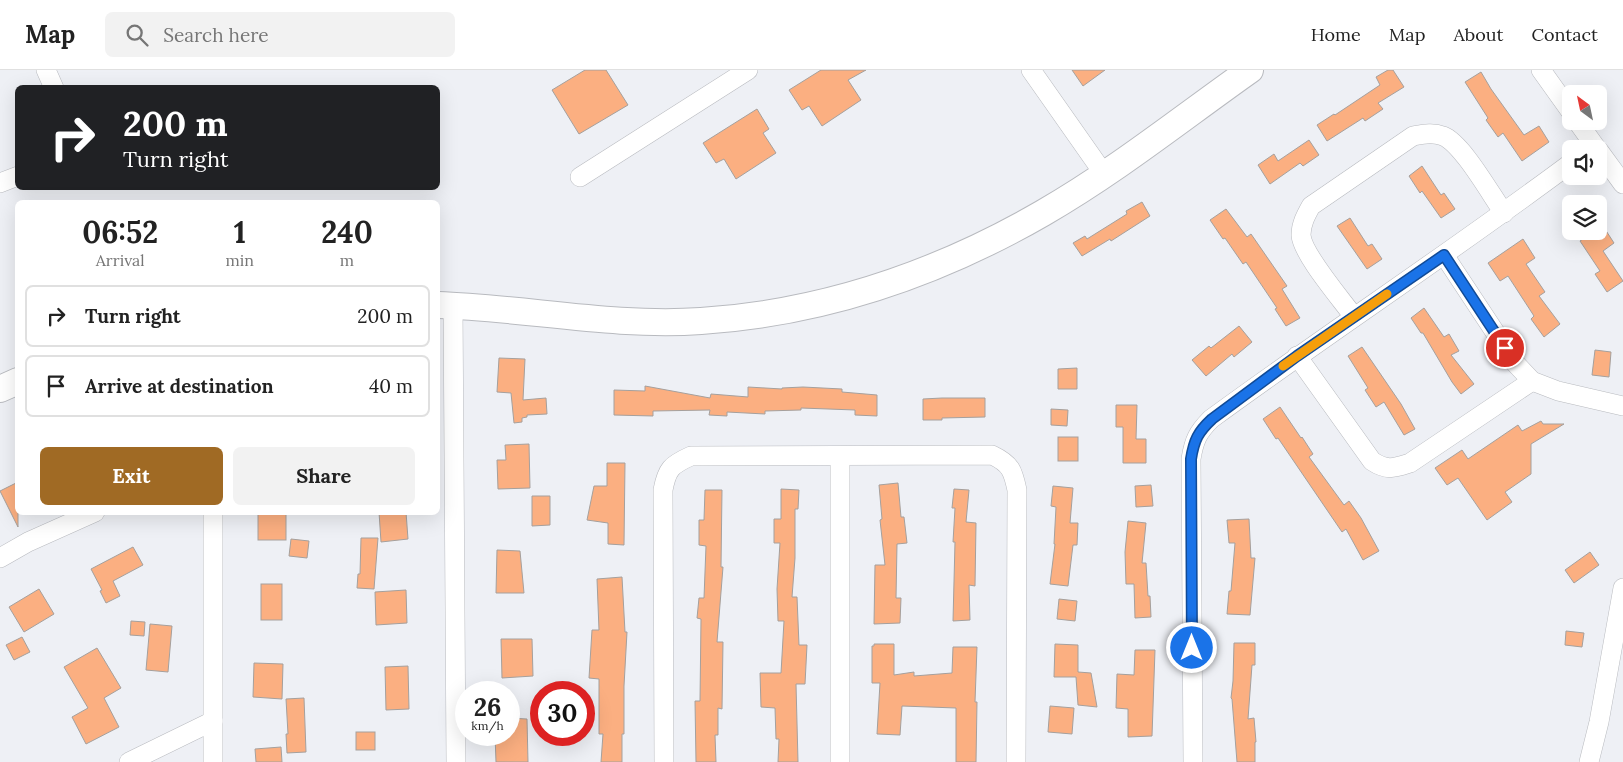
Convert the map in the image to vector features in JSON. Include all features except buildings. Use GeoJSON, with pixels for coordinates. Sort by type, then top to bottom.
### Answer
{"type":"FeatureCollection","features":[{"type":"Feature","properties":{"kind":"main road"},"geometry":{"type":"LineString","coordinates":[[445,305],[644,322],[702,321],[776,312],[863,292],[923,272],[980,246],[1044,212],[1104,174],[1250,70]]}},
{"type":"Feature","properties":{"kind":"main road"},"geometry":{"type":"LineString","coordinates":[[0,388],[15,382]]}},
{"type":"Feature","properties":{"kind":"street"},"geometry":{"type":"LineString","coordinates":[[46,70],[53,85]]}},
{"type":"Feature","properties":{"kind":"street"},"geometry":{"type":"LineString","coordinates":[[580,177],[748,70]]}},
{"type":"Feature","properties":{"kind":"street"},"geometry":{"type":"LineString","coordinates":[[1031,70],[1104,174]]}},
{"type":"Feature","properties":{"kind":"street"},"geometry":{"type":"LineString","coordinates":[[1541,70],[1562,99]]}},
{"type":"Feature","properties":{"kind":"street"},"geometry":{"type":"LineString","coordinates":[[1354,317],[1306,250],[1301,236],[1304,219],[1311,206],[1413,136],[1428,132],[1444,136],[1456,144],[1504,213]]}},
{"type":"Feature","properties":{"kind":"street"},"geometry":{"type":"LineString","coordinates":[[1607,164],[1623,184]]}},
{"type":"Feature","properties":{"kind":"street"},"geometry":{"type":"LineString","coordinates":[[1193,762],[1191,459],[1193,445],[1200,431],[1212,419],[1297,356],[1504,213],[1562,170]]}},
{"type":"Feature","properties":{"kind":"street"},"geometry":{"type":"LineString","coordinates":[[0,183],[15,177]]}},
{"type":"Feature","properties":{"kind":"street"},"geometry":{"type":"LineString","coordinates":[[1444,255],[1516,364],[1532,381],[1558,391],[1623,406]]}},
{"type":"Feature","properties":{"kind":"street"},"geometry":{"type":"LineString","coordinates":[[445,305],[446,460],[456,762]]}},
{"type":"Feature","properties":{"kind":"street"},"geometry":{"type":"LineString","coordinates":[[1297,356],[1372,461],[1382,468],[1395,468],[1410,463],[1532,381]]}},
{"type":"Feature","properties":{"kind":"street"},"geometry":{"type":"LineString","coordinates":[[664,762],[663,490],[666,475],[675,464],[691,456],[992,455],[1005,461],[1013,473],[1017,490],[1016,762]]}},
{"type":"Feature","properties":{"kind":"street"},"geometry":{"type":"LineString","coordinates":[[840,456],[840,762]]}},
{"type":"Feature","properties":{"kind":"street"},"geometry":{"type":"LineString","coordinates":[[0,558],[28,542],[88,515]]}},
{"type":"Feature","properties":{"kind":"street"},"geometry":{"type":"LineString","coordinates":[[213,515],[214,762]]}},
{"type":"Feature","properties":{"kind":"street"},"geometry":{"type":"LineString","coordinates":[[1589,762],[1599,722],[1623,588]]}},
{"type":"Feature","properties":{"kind":"street"},"geometry":{"type":"LineString","coordinates":[[129,762],[213,721]]}},
{"type":"Feature","properties":{"kind":"slow traffic"},"geometry":{"type":"LineString","coordinates":[[1283,366],[1387,294]]}},
{"type":"Feature","properties":{"kind":"route"},"geometry":{"type":"LineString","coordinates":[[1192,648],[1191,459],[1193,445],[1200,431],[1212,419],[1297,356],[1444,255],[1505,348]]}}]}
